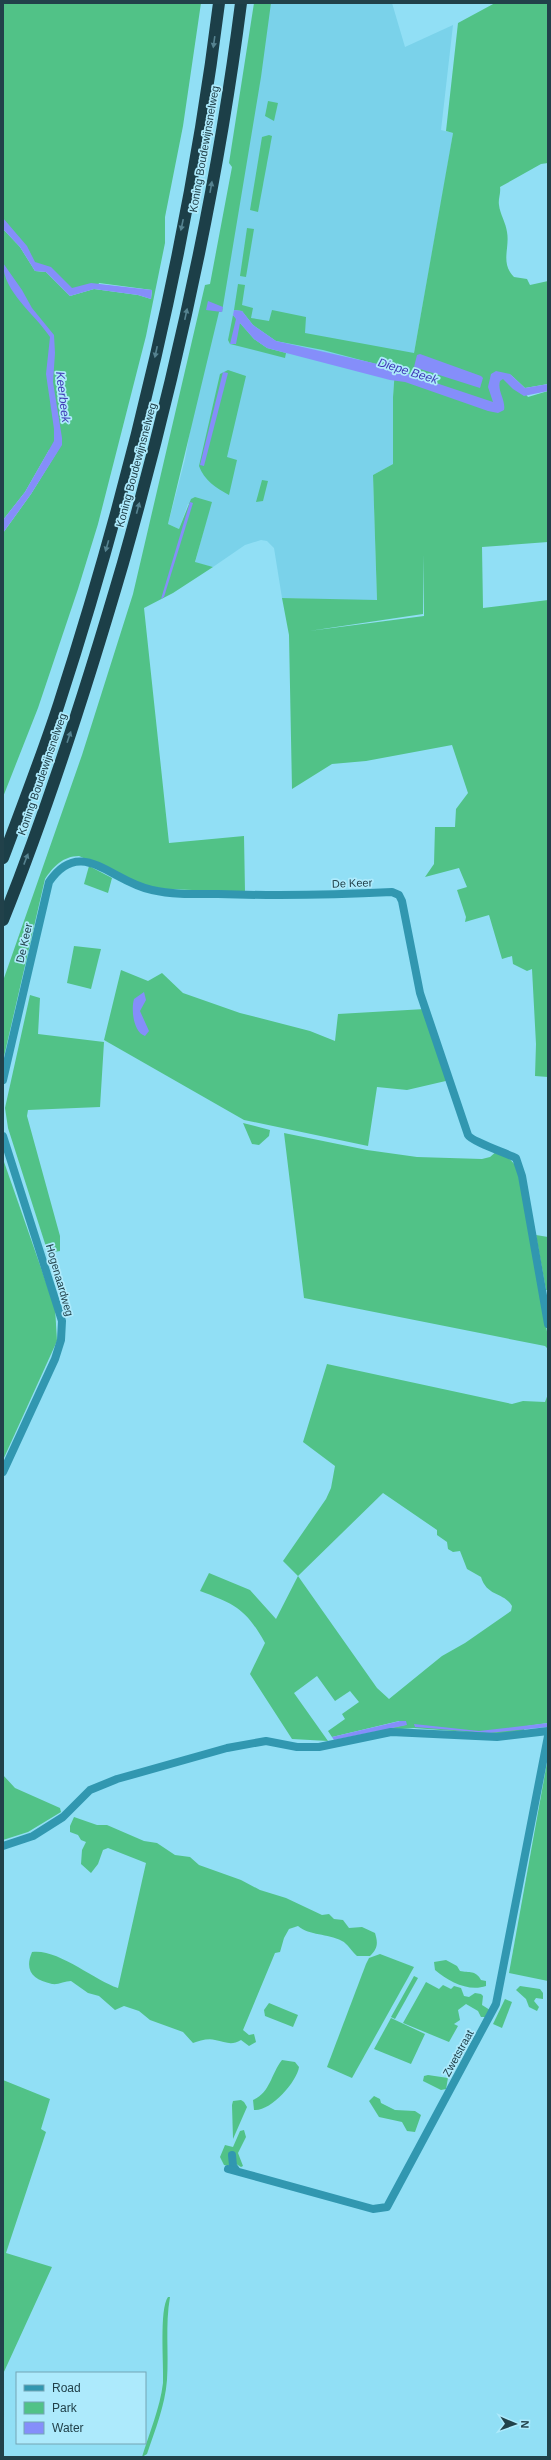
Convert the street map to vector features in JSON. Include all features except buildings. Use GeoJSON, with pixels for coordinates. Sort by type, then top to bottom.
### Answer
{"type":"FeatureCollection","features":[{"type":"Feature","properties":{"kind":"highway","name":"Koning Boudewijnsnelweg"},"geometry":{"type":"LineString","coordinates":[[3,858],[58,706],[87,614],[122,488],[155,359],[187,202],[219,3]]}},
{"type":"Feature","properties":{"kind":"highway","name":"Koning Boudewijnsnelweg"},"geometry":{"type":"LineString","coordinates":[[3,920],[41,819],[79,708],[104,627],[156,441],[175,364],[208,206],[240,3]]}},
{"type":"Feature","properties":{"kind":"street","name":"De Keer"},"geometry":{"type":"LineString","coordinates":[[3,1080],[49,882],[57,871],[66,863],[82,860],[91,863],[138,887],[170,893],[272,896],[392,892],[399,895],[402,901],[420,993],[468,1135],[472,1140],[500,1150],[516,1158],[522,1176],[548,1324]]}},
{"type":"Feature","properties":{"kind":"street","name":"Hogenaardweg"},"geometry":{"type":"LineString","coordinates":[[3,1136],[62,1321],[62,1340],[55,1359],[3,1472]]}},
{"type":"Feature","properties":{"kind":"street"},"geometry":{"type":"LineString","coordinates":[[3,1846],[33,1836],[63,1816],[90,1790],[117,1779],[227,1748],[266,1741],[297,1747],[319,1747],[391,1732],[497,1738],[548,1731]]}},
{"type":"Feature","properties":{"kind":"street","name":"Zwetstraat"},"geometry":{"type":"LineString","coordinates":[[232,2155],[232,2170],[373,2209],[387,2208],[496,2004],[548,1736]]}},
{"type":"Feature","properties":{"kind":"shaded area"},"geometry":{"type":"Polygon","coordinates":[[[267,3],[392,3],[405,47],[453,25],[441,130],[453,133],[446,175],[414,353],[395,369],[393,397],[393,464],[373,475],[377,601],[282,598],[274,548],[267,541],[261,540],[245,545],[213,567],[195,563],[211,502],[188,504],[179,529],[168,524],[185,459],[267,3]]]}},
{"type":"Feature","properties":{"kind":"green space"},"geometry":{"type":"Polygon","coordinates":[[[3,3],[201,3],[183,126],[165,217],[165,243],[146,336],[98,524],[78,589],[38,708],[3,797],[3,533],[31,494],[57,452],[49,450],[25,492],[3,520],[3,229],[20,247],[35,271],[46,272],[70,296],[94,289],[138,295],[151,299],[152,290],[99,283],[97,288],[71,294],[48,272],[33,267],[22,248],[3,226],[3,3]]]}},
{"type":"Feature","properties":{"kind":"green space"},"geometry":{"type":"Polygon","coordinates":[[[254,3],[271,3],[261,77],[222,312],[219,312],[168,524],[179,529],[191,499],[195,497],[212,502],[195,562],[213,567],[173,593],[144,608],[169,843],[244,836],[245,892],[166,889],[146,886],[79,856],[73,856],[63,860],[51,870],[45,879],[3,1061],[3,981],[82,755],[133,594],[205,285],[210,284],[232,167],[229,163],[254,3]]]}},
{"type":"Feature","properties":{"kind":"green space"},"geometry":{"type":"Polygon","coordinates":[[[495,3],[548,3],[548,163],[541,164],[500,187],[499,203],[508,238],[506,261],[510,272],[514,277],[527,279],[530,285],[548,281],[548,384],[525,388],[510,374],[528,397],[548,391],[548,542],[482,547],[483,608],[548,600],[548,1077],[535,1076],[536,1044],[532,969],[527,971],[513,964],[512,956],[502,959],[489,915],[465,922],[466,917],[457,890],[467,887],[459,868],[425,877],[434,864],[435,827],[455,827],[456,809],[468,793],[452,745],[366,761],[332,764],[292,789],[289,635],[282,598],[377,600],[373,475],[393,464],[393,397],[395,369],[323,350],[276,341],[253,325],[242,311],[234,310],[238,284],[245,285],[242,305],[253,308],[251,318],[269,321],[272,310],[306,317],[305,333],[414,353],[453,133],[446,131],[458,23],[495,3]],[[424,554],[423,614],[309,631],[424,616],[424,554]]]}},
{"type":"Feature","properties":{"kind":"green space"},"geometry":{"type":"Polygon","coordinates":[[[268,101],[278,103],[274,121],[265,116],[268,101]]]}},
{"type":"Feature","properties":{"kind":"green space"},"geometry":{"type":"Polygon","coordinates":[[[269,135],[272,136],[258,212],[250,210],[262,137],[269,135]]]}},
{"type":"Feature","properties":{"kind":"green space"},"geometry":{"type":"Polygon","coordinates":[[[247,228],[254,229],[246,277],[240,276],[247,228]]]}},
{"type":"Feature","properties":{"kind":"green space"},"geometry":{"type":"Polygon","coordinates":[[[233,315],[254,339],[267,348],[286,353],[285,358],[230,344],[228,340],[233,315]]]}},
{"type":"Feature","properties":{"kind":"green space"},"geometry":{"type":"Polygon","coordinates":[[[228,370],[246,376],[227,457],[237,460],[229,495],[211,483],[201,471],[199,466],[220,374],[228,370]]]}},
{"type":"Feature","properties":{"kind":"green space"},"geometry":{"type":"Polygon","coordinates":[[[262,480],[268,481],[263,501],[256,502],[262,480]]]}},
{"type":"Feature","properties":{"kind":"green space"},"geometry":{"type":"Polygon","coordinates":[[[89,866],[112,878],[108,893],[84,884],[89,866]]]}},
{"type":"Feature","properties":{"kind":"green space"},"geometry":{"type":"Polygon","coordinates":[[[74,946],[101,949],[91,989],[67,983],[74,946]]]}},
{"type":"Feature","properties":{"kind":"green space"},"geometry":{"type":"Polygon","coordinates":[[[121,970],[148,981],[162,973],[183,993],[240,1013],[310,1031],[335,1041],[338,1014],[425,1009],[450,1080],[407,1090],[377,1087],[368,1146],[244,1120],[104,1040],[121,970]]]}},
{"type":"Feature","properties":{"kind":"green space"},"geometry":{"type":"Polygon","coordinates":[[[30,995],[40,998],[38,1034],[104,1042],[100,1107],[28,1110],[27,1116],[60,1236],[60,1251],[48,1253],[8,1128],[5,1108],[30,995]]]}},
{"type":"Feature","properties":{"kind":"green space"},"geometry":{"type":"Polygon","coordinates":[[[243,1123],[270,1130],[269,1136],[259,1145],[252,1144],[243,1123]]]}},
{"type":"Feature","properties":{"kind":"green space"},"geometry":{"type":"Polygon","coordinates":[[[284,1133],[367,1150],[417,1157],[482,1159],[490,1157],[497,1151],[505,1154],[517,1167],[548,1337],[548,1349],[545,1346],[304,1298],[284,1133]]]}},
{"type":"Feature","properties":{"kind":"green space"},"geometry":{"type":"Polygon","coordinates":[[[3,1159],[55,1308],[57,1341],[3,1460],[3,1159]]]}},
{"type":"Feature","properties":{"kind":"green space"},"geometry":{"type":"Polygon","coordinates":[[[536,1235],[548,1237],[548,1290],[546,1290],[536,1235]]]}},
{"type":"Feature","properties":{"kind":"green space"},"geometry":{"type":"Polygon","coordinates":[[[327,1364],[512,1404],[523,1401],[545,1402],[548,1394],[548,1723],[527,1726],[519,1736],[414,1728],[375,1731],[405,1725],[399,1721],[332,1737],[328,1731],[345,1719],[342,1714],[359,1702],[350,1691],[335,1701],[317,1676],[294,1693],[328,1741],[292,1739],[250,1674],[265,1643],[252,1622],[231,1604],[200,1591],[209,1573],[250,1590],[276,1619],[298,1576],[283,1561],[326,1499],[331,1488],[335,1466],[303,1442],[327,1364]],[[383,1493],[298,1576],[377,1688],[389,1699],[442,1656],[465,1643],[511,1611],[512,1606],[505,1598],[487,1588],[481,1577],[467,1569],[460,1551],[453,1552],[448,1549],[447,1542],[437,1535],[437,1530],[383,1493]]]}},
{"type":"Feature","properties":{"kind":"green space"},"geometry":{"type":"Polygon","coordinates":[[[548,1757],[548,1981],[509,1973],[548,1757]]]}},
{"type":"Feature","properties":{"kind":"green space"},"geometry":{"type":"Polygon","coordinates":[[[3,1775],[15,1788],[60,1808],[61,1812],[28,1832],[3,1840],[3,1775]]]}},
{"type":"Feature","properties":{"kind":"green space"},"geometry":{"type":"Polygon","coordinates":[[[74,1817],[97,1825],[107,1825],[144,1841],[157,1843],[175,1855],[190,1857],[199,1865],[241,1880],[260,1890],[286,1898],[322,1915],[329,1914],[334,1919],[343,1920],[349,1928],[362,1927],[375,1933],[377,1940],[376,1948],[370,1956],[357,1956],[346,1944],[336,1938],[313,1933],[298,1926],[289,1929],[284,1938],[280,1952],[275,1953],[243,2030],[249,2035],[254,2034],[256,2042],[249,2046],[241,2040],[231,2043],[209,2039],[193,2043],[183,2032],[150,2020],[139,2011],[124,2006],[115,2010],[99,1996],[88,1993],[71,1981],[52,1984],[40,1980],[32,1974],[30,1969],[29,1964],[32,1952],[42,1952],[53,1955],[118,1988],[146,1863],[108,1848],[103,1850],[98,1864],[91,1873],[81,1864],[82,1850],[86,1842],[81,1840],[78,1835],[70,1832],[70,1826],[74,1817]]]}},
{"type":"Feature","properties":{"kind":"green space"},"geometry":{"type":"Polygon","coordinates":[[[380,1954],[414,1967],[352,2078],[327,2067],[366,1964],[369,1958],[380,1954]]]}},
{"type":"Feature","properties":{"kind":"green space"},"geometry":{"type":"Polygon","coordinates":[[[446,1960],[457,1966],[460,1971],[475,1973],[481,1980],[486,1981],[486,1986],[480,1988],[466,1987],[446,1978],[435,1970],[434,1962],[446,1960]]]}},
{"type":"Feature","properties":{"kind":"green space"},"geometry":{"type":"Polygon","coordinates":[[[414,1976],[418,1978],[395,2019],[391,2017],[414,1976]]]}},
{"type":"Feature","properties":{"kind":"green space"},"geometry":{"type":"Polygon","coordinates":[[[426,1982],[439,1989],[443,1985],[451,1989],[454,1986],[461,1988],[464,1996],[469,1997],[475,1993],[481,1994],[483,1996],[482,2005],[490,2010],[488,2017],[481,2017],[478,2011],[466,2004],[458,2010],[460,2020],[454,2024],[458,2026],[449,2042],[403,2023],[426,1982]]]}},
{"type":"Feature","properties":{"kind":"green space"},"geometry":{"type":"Polygon","coordinates":[[[520,1986],[540,1989],[543,1993],[543,1999],[536,1998],[534,2001],[539,2007],[537,2011],[529,2007],[526,1999],[516,1990],[520,1986]]]}},
{"type":"Feature","properties":{"kind":"green space"},"geometry":{"type":"Polygon","coordinates":[[[505,1999],[512,2002],[502,2028],[493,2024],[505,1999]]]}},
{"type":"Feature","properties":{"kind":"green space"},"geometry":{"type":"Polygon","coordinates":[[[269,2003],[298,2015],[293,2027],[265,2016],[264,2010],[269,2003]]]}},
{"type":"Feature","properties":{"kind":"green space"},"geometry":{"type":"Polygon","coordinates":[[[391,2018],[425,2034],[411,2064],[374,2049],[391,2018]]]}},
{"type":"Feature","properties":{"kind":"green space"},"geometry":{"type":"Polygon","coordinates":[[[282,2060],[295,2062],[299,2067],[297,2073],[282,2095],[268,2106],[254,2110],[253,2100],[259,2097],[267,2088],[282,2060]]]}},
{"type":"Feature","properties":{"kind":"green space"},"geometry":{"type":"Polygon","coordinates":[[[428,2075],[448,2078],[446,2089],[441,2090],[423,2081],[424,2076],[428,2075]]]}},
{"type":"Feature","properties":{"kind":"green space"},"geometry":{"type":"Polygon","coordinates":[[[3,2080],[50,2099],[41,2129],[46,2132],[6,2253],[52,2267],[3,2374],[3,2080]]]}},
{"type":"Feature","properties":{"kind":"green space"},"geometry":{"type":"Polygon","coordinates":[[[374,2096],[380,2099],[381,2103],[395,2110],[415,2111],[421,2115],[415,2132],[407,2131],[402,2122],[379,2117],[369,2101],[374,2096]]]}},
{"type":"Feature","properties":{"kind":"green space"},"geometry":{"type":"Polygon","coordinates":[[[241,2100],[247,2107],[233,2139],[232,2105],[233,2101],[241,2100]]]}},
{"type":"Feature","properties":{"kind":"green space"},"geometry":{"type":"Polygon","coordinates":[[[244,2130],[246,2137],[238,2153],[243,2166],[241,2167],[233,2162],[229,2166],[224,2165],[220,2157],[225,2145],[233,2147],[240,2131],[244,2130]]]}},
{"type":"Feature","properties":{"kind":"green space"},"geometry":{"type":"Polygon","coordinates":[[[168,2297],[170,2297],[166,2390],[159,2418],[147,2454],[142,2457],[162,2392],[163,2325],[165,2303],[168,2297]]]}},
{"type":"Feature","properties":{"kind":"water"},"geometry":{"type":"Polygon","coordinates":[[[3,218],[27,246],[35,262],[51,267],[72,288],[91,283],[152,290],[151,299],[138,295],[94,289],[70,296],[46,272],[35,271],[20,247],[3,229],[3,218]]]}},
{"type":"Feature","properties":{"kind":"water"},"geometry":{"type":"Polygon","coordinates":[[[3,263],[22,290],[32,308],[54,335],[55,353],[53,382],[62,445],[31,494],[3,533],[3,520],[25,492],[54,441],[54,429],[46,374],[50,337],[8,284],[4,274],[3,263]]]}},
{"type":"Feature","properties":{"kind":"water"},"geometry":{"type":"Polygon","coordinates":[[[208,301],[223,307],[222,312],[206,310],[208,301]]]}},
{"type":"Feature","properties":{"kind":"water"},"geometry":{"type":"Polygon","coordinates":[[[234,310],[242,311],[253,325],[276,341],[382,365],[493,402],[488,387],[491,374],[496,371],[510,374],[525,388],[548,384],[548,391],[524,396],[513,389],[503,379],[500,381],[499,385],[504,403],[504,410],[498,413],[488,411],[405,382],[390,380],[267,348],[254,339],[240,323],[236,344],[230,344],[236,319],[233,315],[234,310]]]}},
{"type":"Feature","properties":{"kind":"water"},"geometry":{"type":"Polygon","coordinates":[[[420,354],[481,376],[483,378],[480,388],[414,367],[417,355],[420,354]]]}},
{"type":"Feature","properties":{"kind":"water"},"geometry":{"type":"Polygon","coordinates":[[[223,372],[228,373],[204,466],[200,465],[223,372]]]}},
{"type":"Feature","properties":{"kind":"water"},"geometry":{"type":"Polygon","coordinates":[[[190,502],[193,503],[164,597],[161,599],[190,502]]]}},
{"type":"Feature","properties":{"kind":"water"},"geometry":{"type":"Polygon","coordinates":[[[144,992],[146,1000],[140,1011],[149,1031],[145,1036],[141,1034],[135,1025],[133,1014],[134,999],[144,992]]]}},
{"type":"Feature","properties":{"kind":"water"},"geometry":{"type":"Polygon","coordinates":[[[400,1721],[406,1721],[407,1725],[334,1740],[332,1737],[400,1721]]]}},
{"type":"Feature","properties":{"kind":"water"},"geometry":{"type":"Polygon","coordinates":[[[548,1723],[548,1727],[489,1733],[415,1727],[414,1724],[479,1731],[548,1723]]]}},
{"type":"Feature","properties":{"kind":"water label","name":"Diepe Beek"},"geometry":{"type":"Point","coordinates":[408,371]}},
{"type":"Feature","properties":{"kind":"water label","name":"Keerbeek"},"geometry":{"type":"Point","coordinates":[63,397]}}]}
